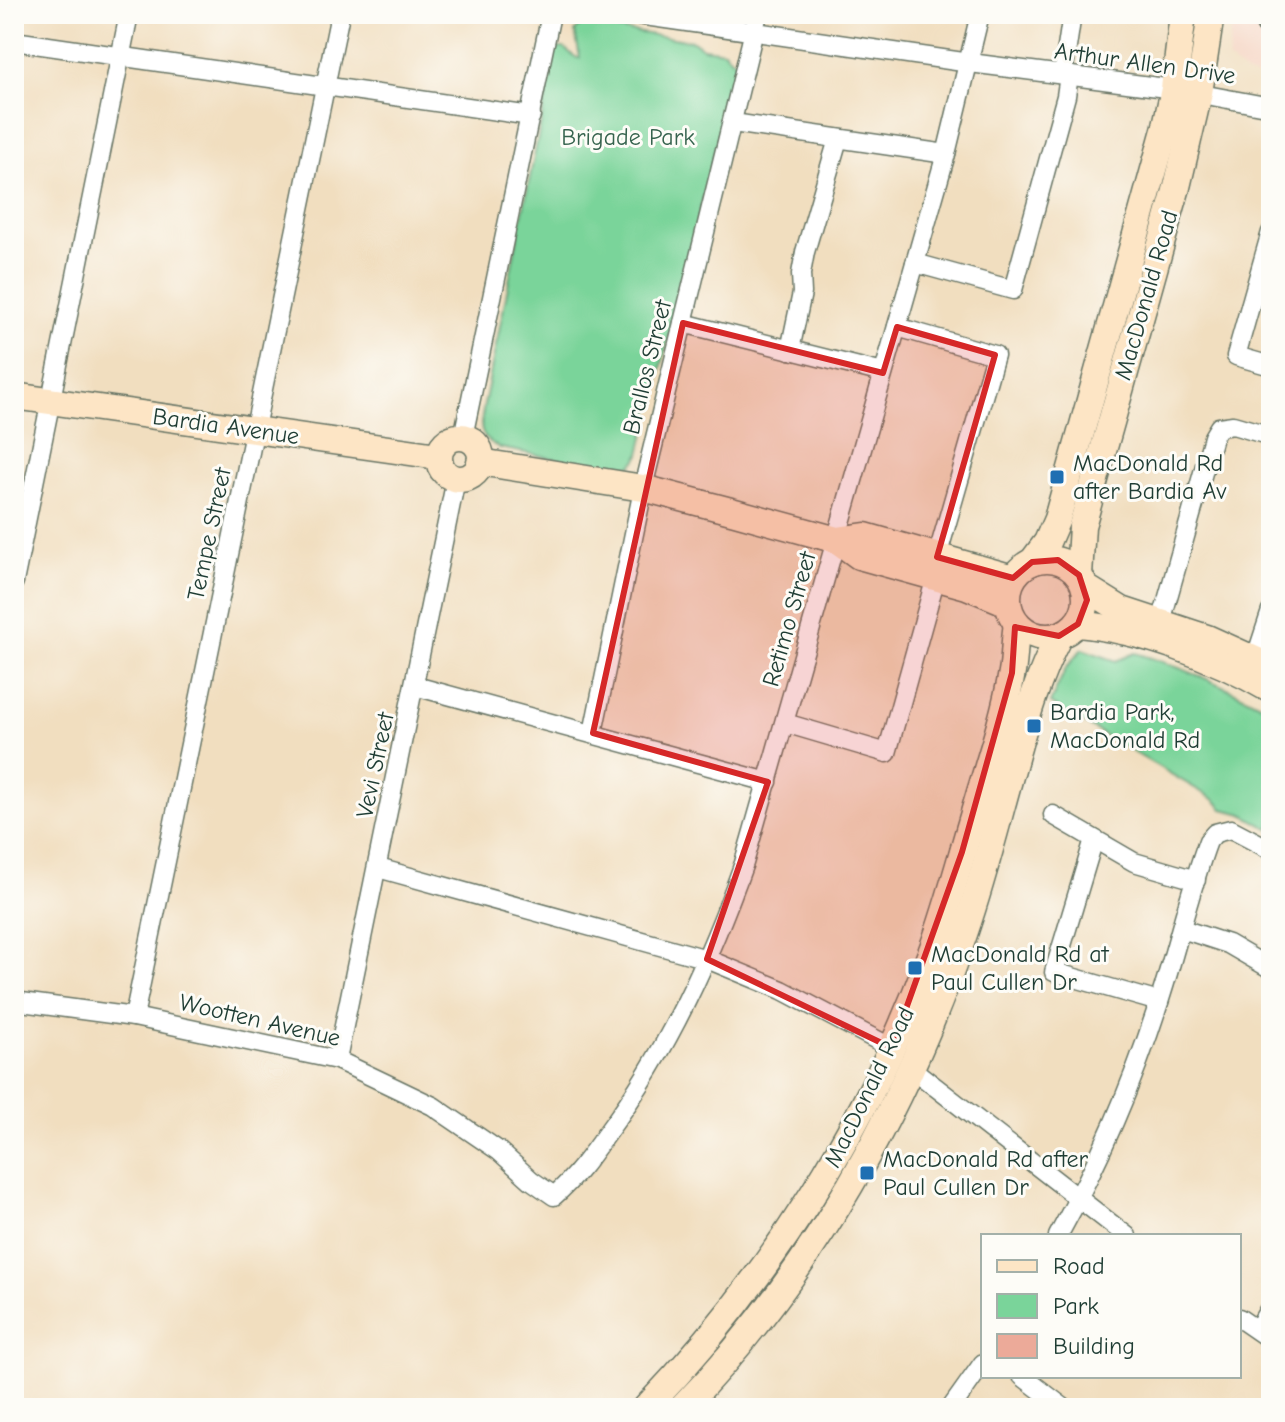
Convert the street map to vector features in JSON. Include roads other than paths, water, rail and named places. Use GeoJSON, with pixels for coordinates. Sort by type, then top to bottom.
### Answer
{"type":"FeatureCollection","features":[{"type":"Feature","properties":{"kind":"street"},"geometry":{"type":"LineString","coordinates":[[14,582],[129,14]]}},
{"type":"Feature","properties":{"kind":"street","name":"Tempe Street"},"geometry":{"type":"LineString","coordinates":[[134,1017],[340,14]]}},
{"type":"Feature","properties":{"kind":"street"},"geometry":{"type":"LineString","coordinates":[[463,437],[551,14]]}},
{"type":"Feature","properties":{"kind":"street","name":"Arthur Allen Drive"},"geometry":{"type":"LineString","coordinates":[[631,14],[756,23],[970,63],[1186,91],[1271,107]]}},
{"type":"Feature","properties":{"kind":"street","name":"Retimo Street"},"geometry":{"type":"LineString","coordinates":[[554,1196],[574,1178],[620,1116],[663,1045],[707,959],[744,863],[946,154],[980,14]]}},
{"type":"Feature","properties":{"kind":"street"},"geometry":{"type":"LineString","coordinates":[[915,263],[1013,290],[1066,96],[1072,14]]}},
{"type":"Feature","properties":{"kind":"street","name":"MacDonald Road"},"geometry":{"type":"LineString","coordinates":[[1082,581],[1082,526],[1089,496],[1177,187],[1186,91],[1183,14]]}},
{"type":"Feature","properties":{"kind":"street","name":"MacDonald Road"},"geometry":{"type":"LineString","coordinates":[[646,1408],[724,1321],[815,1193],[859,1116],[892,1048],[932,951],[1012,673],[1018,592],[1057,519],[1165,130],[1186,91],[1211,14]]}},
{"type":"Feature","properties":{"kind":"street","name":"Brallos Street"},"geometry":{"type":"LineString","coordinates":[[593,733],[643,488],[756,23]]}},
{"type":"Feature","properties":{"kind":"street"},"geometry":{"type":"LineString","coordinates":[[14,41],[531,116]]}},
{"type":"Feature","properties":{"kind":"street"},"geometry":{"type":"LineString","coordinates":[[733,123],[946,154]]}},
{"type":"Feature","properties":{"kind":"street"},"geometry":{"type":"LineString","coordinates":[[790,350],[802,293],[805,252],[838,139]]}},
{"type":"Feature","properties":{"kind":"street"},"geometry":{"type":"LineString","coordinates":[[1271,232],[1236,356],[1271,366]]}},
{"type":"Feature","properties":{"kind":"street"},"geometry":{"type":"LineString","coordinates":[[683,323],[883,373]]}},
{"type":"Feature","properties":{"kind":"street"},"geometry":{"type":"LineString","coordinates":[[785,723],[887,753],[995,355],[897,327]]}},
{"type":"Feature","properties":{"kind":"street","name":"Bardia Avenue"},"geometry":{"type":"LineString","coordinates":[[14,396],[438,456]]}},
{"type":"Feature","properties":{"kind":"street"},"geometry":{"type":"LineString","coordinates":[[1161,622],[1213,437],[1219,427],[1233,425],[1271,436]]}},
{"type":"Feature","properties":{"kind":"street"},"geometry":{"type":"LineString","coordinates":[[463,437],[475,443],[480,462],[478,469],[469,477],[456,479],[441,468],[438,456],[449,439],[463,437]]}},
{"type":"Feature","properties":{"kind":"street"},"geometry":{"type":"LineString","coordinates":[[480,462],[643,488],[837,540],[859,556],[936,567],[1018,592]]}},
{"type":"Feature","properties":{"kind":"street","name":"Vevi Street"},"geometry":{"type":"LineString","coordinates":[[337,1060],[456,479]]}},
{"type":"Feature","properties":{"kind":"street"},"geometry":{"type":"LineString","coordinates":[[1018,592],[1045,559],[1058,560],[1070,566],[1082,581],[1122,610],[1161,622],[1262,674]]}},
{"type":"Feature","properties":{"kind":"street"},"geometry":{"type":"LineString","coordinates":[[1068,630],[1084,613],[1087,600],[1082,581]]}},
{"type":"Feature","properties":{"kind":"street"},"geometry":{"type":"LineString","coordinates":[[1018,592],[1036,636],[1112,627],[1262,674]]}},
{"type":"Feature","properties":{"kind":"street"},"geometry":{"type":"LineString","coordinates":[[1262,674],[1271,611]]}},
{"type":"Feature","properties":{"kind":"street","name":"MacDonald Road"},"geometry":{"type":"LineString","coordinates":[[682,1408],[739,1344],[791,1276],[840,1203],[881,1129],[930,1026],[965,931],[1037,680],[1068,630]]}},
{"type":"Feature","properties":{"kind":"street"},"geometry":{"type":"LineString","coordinates":[[415,686],[768,782]]}},
{"type":"Feature","properties":{"kind":"street"},"geometry":{"type":"LineString","coordinates":[[1053,815],[1134,862],[1196,880]]}},
{"type":"Feature","properties":{"kind":"street"},"geometry":{"type":"LineString","coordinates":[[1059,1234],[1131,1080],[1159,1002],[1208,841],[1215,833],[1231,829],[1271,850]]}},
{"type":"Feature","properties":{"kind":"street"},"geometry":{"type":"LineString","coordinates":[[1094,839],[1054,972],[1159,1002]]}},
{"type":"Feature","properties":{"kind":"street"},"geometry":{"type":"LineString","coordinates":[[378,868],[707,959],[793,995],[892,1048]]}},
{"type":"Feature","properties":{"kind":"street"},"geometry":{"type":"LineString","coordinates":[[1182,929],[1228,944],[1271,969]]}},
{"type":"Feature","properties":{"kind":"street","name":"Wootten Avenue"},"geometry":{"type":"LineString","coordinates":[[14,1001],[134,1017],[337,1060],[433,1106],[487,1142],[554,1196]]}},
{"type":"Feature","properties":{"kind":"street"},"geometry":{"type":"LineString","coordinates":[[911,1068],[1125,1234]]}},
{"type":"Feature","properties":{"kind":"street"},"geometry":{"type":"LineString","coordinates":[[1241,1319],[1264,1335],[1271,1306]]}},
{"type":"Feature","properties":{"kind":"street"},"geometry":{"type":"LineString","coordinates":[[951,1408],[981,1366]]}},
{"type":"Feature","properties":{"kind":"street"},"geometry":{"type":"LineString","coordinates":[[1025,1378],[1064,1408]]}},
{"type":"Feature","properties":{"kind":"place","name":"MacDonald Rd after Bardia Av"},"geometry":{"type":"Point","coordinates":[1057,477]}},
{"type":"Feature","properties":{"kind":"place","name":"Bardia Park, MacDonald Rd"},"geometry":{"type":"Point","coordinates":[1034,726]}},
{"type":"Feature","properties":{"kind":"place","name":"MacDonald Rd at Paul Cullen Dr"},"geometry":{"type":"Point","coordinates":[915,968]}},
{"type":"Feature","properties":{"kind":"place","name":"MacDonald Rd after Paul Cullen Dr"},"geometry":{"type":"Point","coordinates":[867,1173]}},
{"type":"Feature","properties":{"kind":"park label","name":"Brigade Park"},"geometry":{"type":"Point","coordinates":[628,137]}}]}
